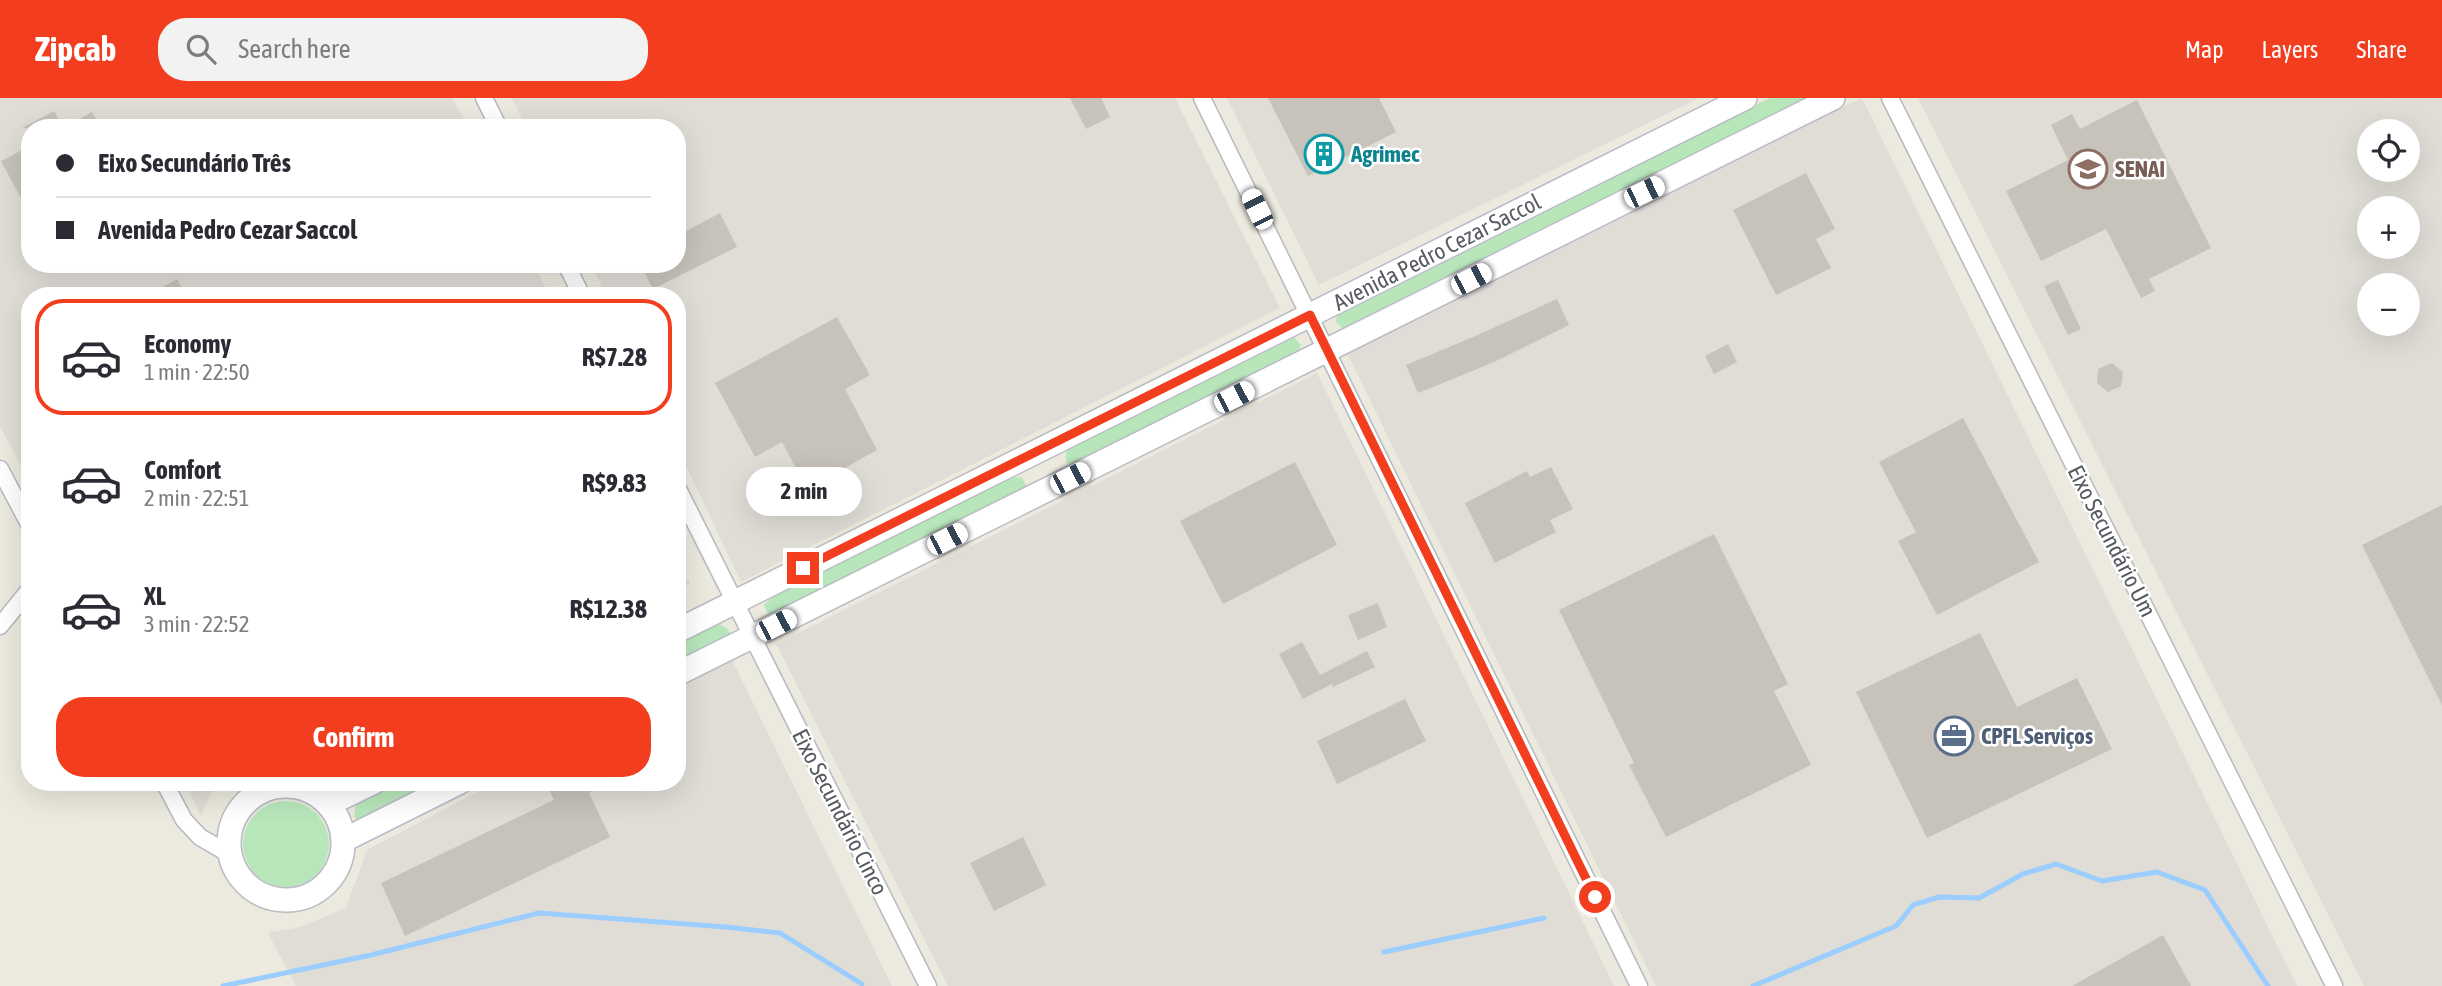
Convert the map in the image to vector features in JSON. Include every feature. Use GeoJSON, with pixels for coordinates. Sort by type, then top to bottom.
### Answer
{"type":"FeatureCollection","features":[{"type":"Feature","properties":{"kind":"street"},"geometry":{"type":"LineString","coordinates":[[484,98],[494,119]]}},
{"type":"Feature","properties":{"kind":"street"},"geometry":{"type":"LineString","coordinates":[[1202,98],[1639,986]]}},
{"type":"Feature","properties":{"kind":"street","name":"Avenida Pedro Cezar Saccol"},"geometry":{"type":"LineString","coordinates":[[686,626],[1745,98]]}},
{"type":"Feature","properties":{"kind":"street","name":"Avenida Pedro Cezar Saccol"},"geometry":{"type":"LineString","coordinates":[[686,670],[1833,98]]}},
{"type":"Feature","properties":{"kind":"street","name":"Eixo Secundário Um"},"geometry":{"type":"LineString","coordinates":[[1890,98],[2334,985]]}},
{"type":"Feature","properties":{"kind":"street"},"geometry":{"type":"LineString","coordinates":[[0,469],[21,509]]}},
{"type":"Feature","properties":{"kind":"street","name":"Eixo Secundário Cinco"},"geometry":{"type":"LineString","coordinates":[[686,505],[928,986]]}},
{"type":"Feature","properties":{"kind":"street"},"geometry":{"type":"LineString","coordinates":[[0,626],[21,600]]}},
{"type":"Feature","properties":{"kind":"street"},"geometry":{"type":"LineString","coordinates":[[169,791],[184,820],[200,837],[229,854]]}},
{"type":"Feature","properties":{"kind":"street"},"geometry":{"type":"LineString","coordinates":[[264,791],[247,800],[231,825],[229,854],[242,880],[265,897],[293,900],[320,890],[338,869],[344,841],[340,821],[329,804],[309,791]]}},
{"type":"Feature","properties":{"kind":"street"},"geometry":{"type":"LineString","coordinates":[[329,804],[356,791]]}},
{"type":"Feature","properties":{"kind":"street"},"geometry":{"type":"LineString","coordinates":[[344,841],[442,791]]}},
{"type":"Feature","properties":{"kind":"shaded area"},"geometry":{"type":"Polygon","coordinates":[[[0,98],[453,98],[464,119],[21,119],[21,273],[538,273],[545,287],[21,287],[21,467],[0,426],[0,98]]]}},
{"type":"Feature","properties":{"kind":"shaded area"},"geometry":{"type":"Polygon","coordinates":[[[512,98],[1175,98],[1280,308],[741,582],[686,466],[686,287],[602,287],[595,273],[686,273],[686,119],[522,119],[512,98]]]}},
{"type":"Feature","properties":{"kind":"shaded area"},"geometry":{"type":"Polygon","coordinates":[[[1227,98],[1699,98],[1319,285],[1227,98]]]}},
{"type":"Feature","properties":{"kind":"shaded area"},"geometry":{"type":"Polygon","coordinates":[[[1862,98],[2297,986],[1656,986],[1345,349],[1862,98]]]}},
{"type":"Feature","properties":{"kind":"shaded area"},"geometry":{"type":"Polygon","coordinates":[[[1918,98],[2442,98],[2442,986],[2364,986],[1918,98]]]}},
{"type":"Feature","properties":{"kind":"shaded area"},"geometry":{"type":"Polygon","coordinates":[[[1317,373],[1614,986],[948,986],[776,644],[1317,373]]]}},
{"type":"Feature","properties":{"kind":"shaded area"},"geometry":{"type":"Polygon","coordinates":[[[731,658],[892,986],[296,986],[268,933],[300,927],[346,908],[367,850],[479,791],[686,791],[686,682],[731,658]]]}},
{"type":"Feature","properties":{"kind":"shaded area"},"geometry":{"type":"Polygon","coordinates":[[[188,791],[212,791],[201,816],[188,791]]]}},
{"type":"Feature","properties":{"kind":"green space"},"geometry":{"type":"Polygon","coordinates":[[[1770,98],[1811,98],[1343,329],[1336,322],[1337,311],[1770,98]]]}},
{"type":"Feature","properties":{"kind":"green space"},"geometry":{"type":"Polygon","coordinates":[[[1293,336],[1301,345],[1298,352],[1083,464],[1074,467],[1066,462],[1066,450],[1293,336]]]}},
{"type":"Feature","properties":{"kind":"green space"},"geometry":{"type":"Polygon","coordinates":[[[1022,477],[1027,487],[1024,495],[776,620],[767,612],[764,605],[772,597],[1010,478],[1022,477]]]}},
{"type":"Feature","properties":{"kind":"green space"},"geometry":{"type":"Polygon","coordinates":[[[719,624],[728,629],[731,635],[686,662],[686,640],[719,624]]]}},
{"type":"Feature","properties":{"kind":"green space"},"geometry":{"type":"Polygon","coordinates":[[[380,791],[429,791],[362,822],[354,817],[356,803],[380,791]]]}},
{"type":"Feature","properties":{"kind":"green space"},"geometry":{"type":"Polygon","coordinates":[[[286,801],[303,804],[317,813],[326,827],[329,844],[326,861],[317,875],[303,884],[286,887],[269,884],[255,875],[246,861],[243,844],[246,827],[255,813],[269,804],[286,801]]]}},
{"type":"Feature","properties":{"kind":"building"},"geometry":{"type":"Polygon","coordinates":[[[1070,98],[1101,98],[1110,117],[1086,129],[1070,98]]]}},
{"type":"Feature","properties":{"kind":"building","name":"Agrimec"},"geometry":{"type":"Polygon","coordinates":[[[1268,98],[1379,98],[1396,132],[1308,176],[1268,98]]]}},
{"type":"Feature","properties":{"kind":"building"},"geometry":{"type":"Polygon","coordinates":[[[2137,100],[2211,248],[2149,279],[2155,291],[2141,298],[2106,229],[2041,261],[2006,191],[2068,160],[2051,125],[2072,114],[2080,129],[2137,100]]]}},
{"type":"Feature","properties":{"kind":"building"},"geometry":{"type":"Polygon","coordinates":[[[54,111],[58,119],[39,119],[54,111]]]}},
{"type":"Feature","properties":{"kind":"building"},"geometry":{"type":"Polygon","coordinates":[[[92,112],[96,119],[79,119],[92,112]]]}},
{"type":"Feature","properties":{"kind":"building"},"geometry":{"type":"Polygon","coordinates":[[[21,151],[21,198],[1,161],[21,151]]]}},
{"type":"Feature","properties":{"kind":"building"},"geometry":{"type":"Polygon","coordinates":[[[1806,173],[1835,229],[1816,239],[1831,268],[1776,295],[1733,210],[1806,173]]]}},
{"type":"Feature","properties":{"kind":"building"},"geometry":{"type":"Polygon","coordinates":[[[720,213],[737,247],[686,272],[686,231],[720,213]]]}},
{"type":"Feature","properties":{"kind":"building"},"geometry":{"type":"Polygon","coordinates":[[[645,273],[685,273],[657,287],[652,287],[645,273]]]}},
{"type":"Feature","properties":{"kind":"building"},"geometry":{"type":"Polygon","coordinates":[[[177,279],[181,287],[162,287],[177,279]]]}},
{"type":"Feature","properties":{"kind":"building"},"geometry":{"type":"Polygon","coordinates":[[[2058,280],[2081,329],[2068,335],[2044,286],[2058,280]]]}},
{"type":"Feature","properties":{"kind":"building"},"geometry":{"type":"Polygon","coordinates":[[[1557,299],[1569,325],[1492,363],[1418,393],[1406,365],[1557,299]]]}},
{"type":"Feature","properties":{"kind":"building"},"geometry":{"type":"Polygon","coordinates":[[[837,317],[870,375],[845,389],[877,450],[807,489],[782,442],[755,457],[715,383],[837,317]]]}},
{"type":"Feature","properties":{"kind":"building"},"geometry":{"type":"Polygon","coordinates":[[[1728,344],[1737,362],[1714,374],[1705,356],[1728,344]]]}},
{"type":"Feature","properties":{"kind":"building"},"geometry":{"type":"Polygon","coordinates":[[[2112,363],[2123,372],[2121,386],[2108,392],[2097,383],[2098,369],[2112,363]]]}},
{"type":"Feature","properties":{"kind":"building"},"geometry":{"type":"Polygon","coordinates":[[[1963,418],[2039,562],[1937,615],[1898,541],[1916,532],[1879,462],[1963,418]]]}},
{"type":"Feature","properties":{"kind":"building"},"geometry":{"type":"Polygon","coordinates":[[[1295,462],[1337,545],[1223,604],[1180,521],[1295,462]]]}},
{"type":"Feature","properties":{"kind":"building"},"geometry":{"type":"Polygon","coordinates":[[[1551,467],[1573,509],[1550,520],[1556,532],[1495,563],[1465,503],[1527,471],[1530,477],[1551,467]]]}},
{"type":"Feature","properties":{"kind":"building"},"geometry":{"type":"Polygon","coordinates":[[[2442,505],[2442,705],[2362,545],[2442,505]]]}},
{"type":"Feature","properties":{"kind":"building"},"geometry":{"type":"Polygon","coordinates":[[[1714,534],[1788,684],[1774,691],[1811,765],[1666,837],[1629,765],[1634,763],[1559,610],[1714,534]]]}},
{"type":"Feature","properties":{"kind":"building"},"geometry":{"type":"Polygon","coordinates":[[[1378,603],[1387,627],[1358,640],[1348,615],[1378,603]]]}},
{"type":"Feature","properties":{"kind":"building","name":"CPFL Serviços"},"geometry":{"type":"Polygon","coordinates":[[[1980,633],[2017,707],[2077,678],[2112,749],[1927,838],[1856,692],[1980,633]]]}},
{"type":"Feature","properties":{"kind":"building"},"geometry":{"type":"Polygon","coordinates":[[[1302,642],[1320,675],[1367,651],[1375,667],[1303,699],[1279,654],[1302,642]]]}},
{"type":"Feature","properties":{"kind":"building"},"geometry":{"type":"Polygon","coordinates":[[[1405,699],[1426,741],[1337,784],[1317,741],[1405,699]]]}},
{"type":"Feature","properties":{"kind":"building"},"geometry":{"type":"Polygon","coordinates":[[[550,791],[593,791],[589,793],[610,837],[405,936],[381,883],[554,800],[550,791]]]}},
{"type":"Feature","properties":{"kind":"building"},"geometry":{"type":"Polygon","coordinates":[[[1023,837],[1046,885],[994,911],[970,863],[1023,837]]]}},
{"type":"Feature","properties":{"kind":"building"},"geometry":{"type":"Polygon","coordinates":[[[2163,935],[2191,986],[2072,986],[2163,935]]]}},
{"type":"Feature","properties":{"kind":"waterway"},"geometry":{"type":"LineString","coordinates":[[1753,986],[1896,926],[1913,905],[1939,897],[1979,898],[2023,874],[2056,864],[2102,881],[2157,872],[2205,890],[2268,986]]}},
{"type":"Feature","properties":{"kind":"waterway"},"geometry":{"type":"LineString","coordinates":[[223,986],[371,955],[539,913],[780,933],[862,984]]}},
{"type":"Feature","properties":{"kind":"waterway"},"geometry":{"type":"LineString","coordinates":[[1384,952],[1544,918]]}},
{"type":"Feature","properties":{"kind":"place","name":"Agrimec"},"geometry":{"type":"Point","coordinates":[1324,154]}},
{"type":"Feature","properties":{"kind":"place","name":"SENAI"},"geometry":{"type":"Point","coordinates":[2088,169]}},
{"type":"Feature","properties":{"kind":"place","name":"CPFL Serviços"},"geometry":{"type":"Point","coordinates":[1954,736]}},
{"type":"Feature","properties":{"kind":"route"},"geometry":{"type":"LineString","coordinates":[[803,568],[1310,315],[1595,897]]}}]}
